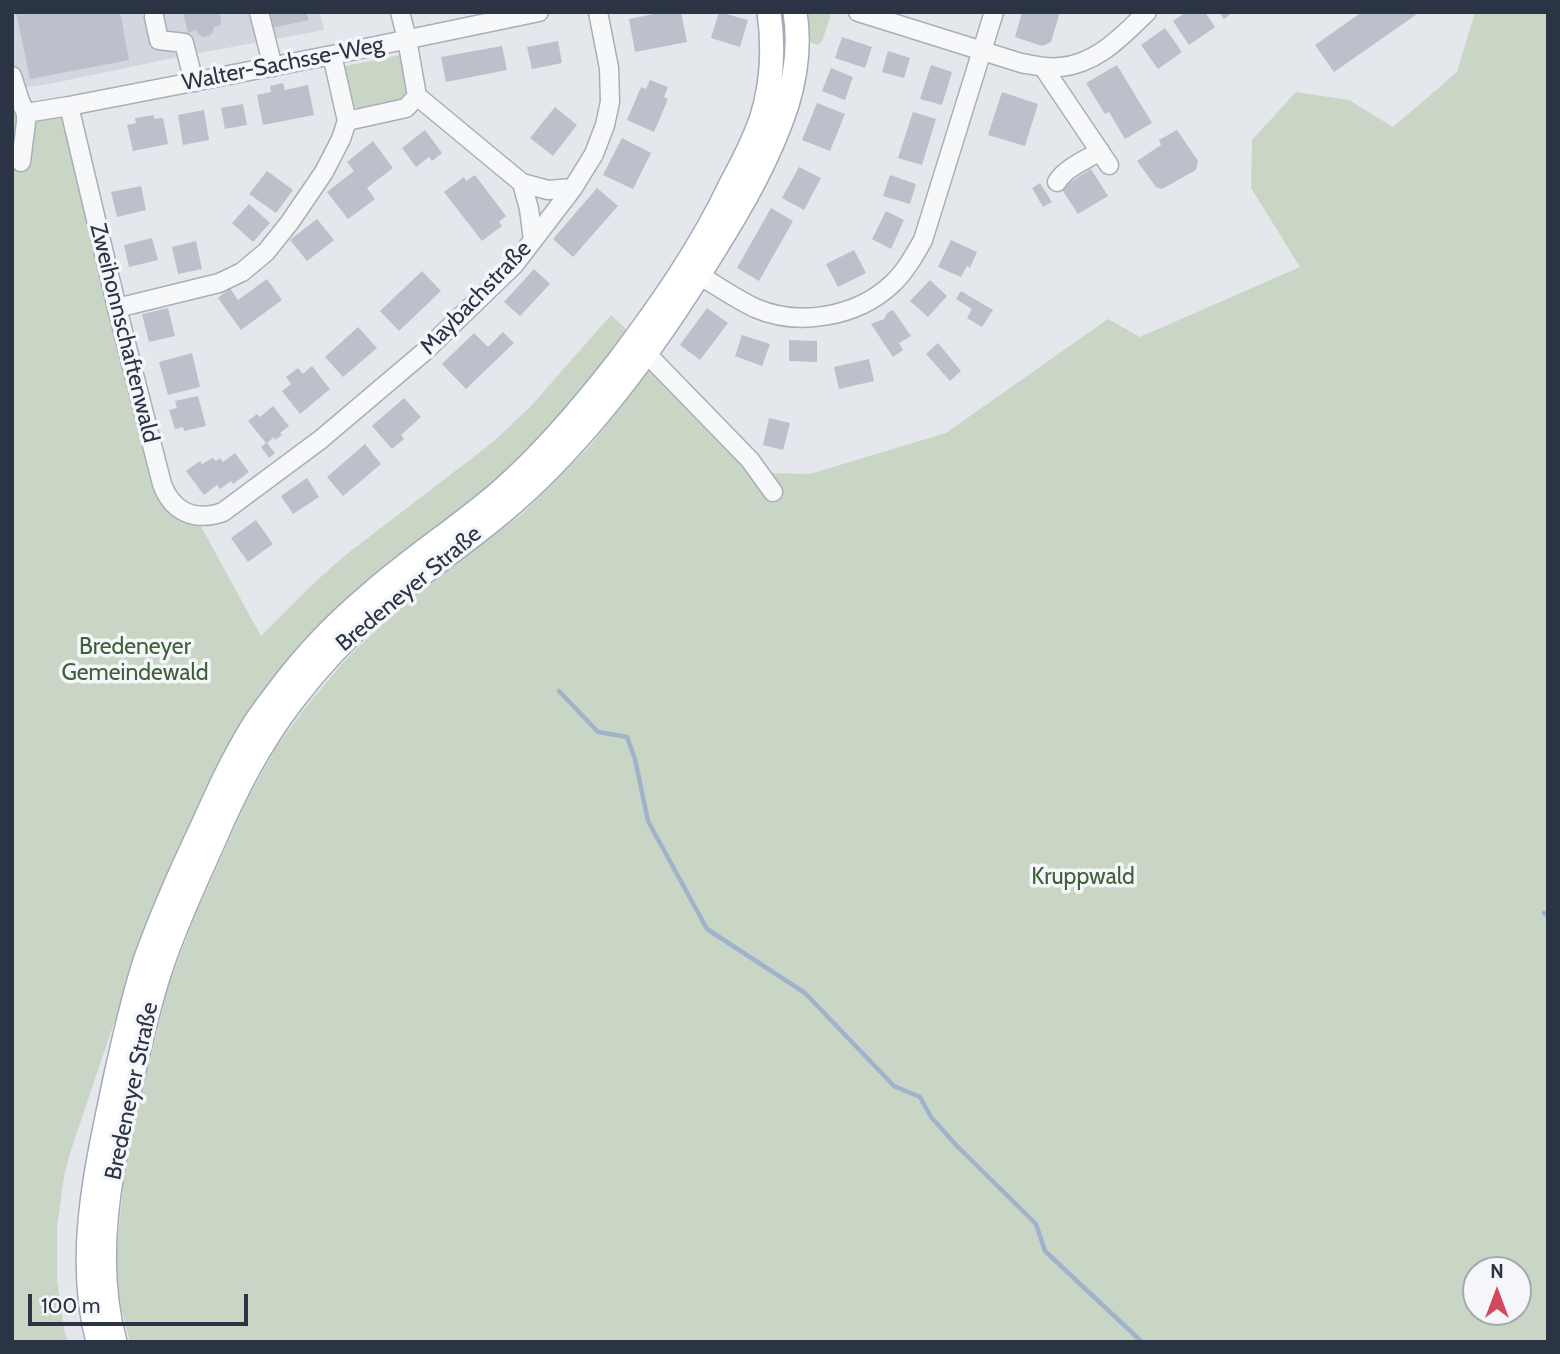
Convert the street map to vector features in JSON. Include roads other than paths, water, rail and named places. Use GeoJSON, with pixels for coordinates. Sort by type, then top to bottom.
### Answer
{"type":"FeatureCollection","features":[{"type":"Feature","properties":{"kind":"main road","name":"Bredeneyer Straße"},"geometry":{"type":"LineString","coordinates":[[98,1342],[88,1293],[91,1206],[122,1048],[149,950],[171,894],[223,781],[250,729],[283,684],[323,638],[370,594],[502,490],[541,453],[586,403],[644,328],[718,212],[760,122],[768,92],[772,59],[769,12]]}},
{"type":"Feature","properties":{"kind":"main road","name":"Bredeneyer Straße"},"geometry":{"type":"LineString","coordinates":[[115,1342],[106,1293],[104,1251],[109,1197],[122,1119],[161,966],[184,907],[237,789],[265,739],[334,651],[378,609],[513,503],[555,463],[646,353],[733,220],[760,167],[787,105],[794,74],[798,45],[795,12]]}},
{"type":"Feature","properties":{"kind":"street"},"geometry":{"type":"LineString","coordinates":[[259,12],[273,67]]}},
{"type":"Feature","properties":{"kind":"street"},"geometry":{"type":"LineString","coordinates":[[400,12],[417,96],[522,183],[548,190],[573,188]]}},
{"type":"Feature","properties":{"kind":"street","name":"Walter-Sachsse-Weg"},"geometry":{"type":"LineString","coordinates":[[26,113],[273,67],[539,12]]}},
{"type":"Feature","properties":{"kind":"street","name":"Maybachstraße"},"geometry":{"type":"LineString","coordinates":[[223,512],[320,440],[424,352],[514,265],[573,188],[594,154],[606,125],[610,102],[609,68],[598,12]]}},
{"type":"Feature","properties":{"kind":"street"},"geometry":{"type":"LineString","coordinates":[[858,12],[1043,67],[1060,67],[1082,62],[1101,53],[1147,12]]}},
{"type":"Feature","properties":{"kind":"street"},"geometry":{"type":"LineString","coordinates":[[699,275],[757,309],[794,317],[833,315],[877,297],[893,283],[912,260],[923,240],[995,12]]}},
{"type":"Feature","properties":{"kind":"street"},"geometry":{"type":"LineString","coordinates":[[154,17],[159,40],[184,43],[194,82]]}},
{"type":"Feature","properties":{"kind":"street"},"geometry":{"type":"LineString","coordinates":[[117,308],[219,283],[242,272],[266,253],[324,172],[347,121],[332,55]]}},
{"type":"Feature","properties":{"kind":"street"},"geometry":{"type":"LineString","coordinates":[[1043,67],[1105,158],[1064,173],[1057,182]]}},
{"type":"Feature","properties":{"kind":"street"},"geometry":{"type":"LineString","coordinates":[[12,76],[26,113],[21,162]]}},
{"type":"Feature","properties":{"kind":"street"},"geometry":{"type":"LineString","coordinates":[[347,121],[406,108],[417,96]]}},
{"type":"Feature","properties":{"kind":"street","name":"Zweihonnschaftenwald"},"geometry":{"type":"LineString","coordinates":[[69,106],[117,308],[167,498],[192,515],[209,517],[223,512]]}},
{"type":"Feature","properties":{"kind":"street"},"geometry":{"type":"LineString","coordinates":[[522,183],[533,240]]}},
{"type":"Feature","properties":{"kind":"street"},"geometry":{"type":"LineString","coordinates":[[646,353],[750,460],[773,492]]}},
{"type":"Feature","properties":{"kind":"waterway"},"geometry":{"type":"LineString","coordinates":[[559,691],[598,732],[627,737],[635,759],[648,821],[707,929],[805,993],[894,1086],[920,1097],[931,1117],[957,1146],[1036,1224],[1045,1251],[1142,1342]]}},
{"type":"Feature","properties":{"kind":"waterway"},"geometry":{"type":"LineString","coordinates":[[1544,913],[1548,916]]}},
{"type":"Feature","properties":{"kind":"park label","name":"Bredeneyer Gemeindewald"},"geometry":{"type":"Point","coordinates":[135,660]}},
{"type":"Feature","properties":{"kind":"park label","name":"Kruppwald"},"geometry":{"type":"Point","coordinates":[1083,877]}}]}
